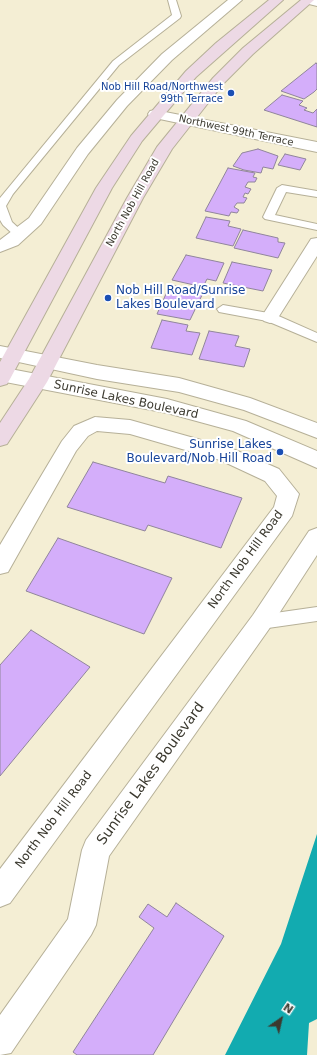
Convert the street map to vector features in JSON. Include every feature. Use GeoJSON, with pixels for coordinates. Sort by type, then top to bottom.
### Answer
{"type":"FeatureCollection","features":[{"type":"Feature","properties":{"kind":"main road"},"geometry":{"type":"LineString","coordinates":[[1,376],[7,353],[104,188],[136,139],[160,108],[191,74],[221,46],[277,0]]}},
{"type":"Feature","properties":{"kind":"main road","name":"North Nob Hill Road"},"geometry":{"type":"LineString","coordinates":[[0,439],[37,382],[138,192],[165,147],[184,120],[218,81],[248,51],[309,0]]}},
{"type":"Feature","properties":{"kind":"street"},"geometry":{"type":"LineString","coordinates":[[0,247],[35,221],[82,151],[122,103],[167,58],[236,0]]}},
{"type":"Feature","properties":{"kind":"street"},"geometry":{"type":"LineString","coordinates":[[309,0],[317,2]]}},
{"type":"Feature","properties":{"kind":"street","name":"Northwest 99th Terrace"},"geometry":{"type":"LineString","coordinates":[[160,108],[194,108],[254,121],[317,142]]}},
{"type":"Feature","properties":{"kind":"street","name":"Northwest 99th Terrace"},"geometry":{"type":"LineString","coordinates":[[160,108],[184,120],[317,148]]}},
{"type":"Feature","properties":{"kind":"street"},"geometry":{"type":"LineString","coordinates":[[270,317],[317,243]]}},
{"type":"Feature","properties":{"kind":"street","name":"Sunrise Lakes Boulevard"},"geometry":{"type":"LineString","coordinates":[[7,353],[97,372],[179,385],[250,405],[317,431]]}},
{"type":"Feature","properties":{"kind":"street","name":"Sunrise Lakes Boulevard"},"geometry":{"type":"LineString","coordinates":[[1,376],[167,406],[239,426],[317,460]]}},
{"type":"Feature","properties":{"kind":"street","name":"North Nob Hill Road"},"geometry":{"type":"LineString","coordinates":[[0,565],[69,446],[81,431],[94,424],[130,427],[226,454],[272,475],[288,494],[284,510],[0,893]]}},
{"type":"Feature","properties":{"kind":"street","name":"Sunrise Lakes Boulevard"},"geometry":{"type":"LineString","coordinates":[[0,1042],[81,925],[96,850],[261,622],[317,538]]}},
{"type":"Feature","properties":{"kind":"lane"},"geometry":{"type":"LineString","coordinates":[[19,234],[7,223],[0,206],[9,192],[116,63],[177,16],[172,0]]}},
{"type":"Feature","properties":{"kind":"lane"},"geometry":{"type":"LineString","coordinates":[[317,194],[282,188],[269,217],[317,227]]}},
{"type":"Feature","properties":{"kind":"lane"},"geometry":{"type":"LineString","coordinates":[[223,309],[270,317],[317,338]]}},
{"type":"Feature","properties":{"kind":"lane"},"geometry":{"type":"LineString","coordinates":[[261,622],[317,614]]}},
{"type":"Feature","properties":{"kind":"water"},"geometry":{"type":"Polygon","coordinates":[[[317,834],[317,1019],[309,1023],[307,1055],[225,1055],[281,944],[317,834]]]}},
{"type":"Feature","properties":{"kind":"building"},"geometry":{"type":"Polygon","coordinates":[[[316,63],[317,89],[314,92],[304,99],[281,91],[316,63]]]}},
{"type":"Feature","properties":{"kind":"building"},"geometry":{"type":"Polygon","coordinates":[[[282,95],[303,101],[299,105],[307,108],[304,110],[313,113],[317,109],[317,127],[264,110],[282,95]]]}},
{"type":"Feature","properties":{"kind":"building"},"geometry":{"type":"Polygon","coordinates":[[[258,149],[278,156],[273,169],[263,167],[261,173],[244,170],[233,166],[242,153],[258,149]]]}},
{"type":"Feature","properties":{"kind":"building"},"geometry":{"type":"Polygon","coordinates":[[[285,154],[306,159],[300,170],[278,165],[285,154]]]}},
{"type":"Feature","properties":{"kind":"building"},"geometry":{"type":"Polygon","coordinates":[[[228,168],[255,173],[253,177],[257,178],[255,182],[248,182],[245,187],[251,189],[248,194],[245,193],[243,197],[247,198],[244,203],[237,203],[234,207],[239,210],[237,213],[231,212],[229,216],[205,211],[228,168]]]}},
{"type":"Feature","properties":{"kind":"building"},"geometry":{"type":"Polygon","coordinates":[[[206,217],[230,221],[228,226],[241,229],[233,246],[196,238],[206,217]]]}},
{"type":"Feature","properties":{"kind":"building"},"geometry":{"type":"Polygon","coordinates":[[[243,230],[278,238],[278,242],[285,243],[278,258],[234,248],[243,230]]]}},
{"type":"Feature","properties":{"kind":"building"},"geometry":{"type":"Polygon","coordinates":[[[186,255],[224,263],[216,281],[207,279],[203,287],[172,280],[186,255]]]}},
{"type":"Feature","properties":{"kind":"building"},"geometry":{"type":"Polygon","coordinates":[[[232,262],[272,270],[263,291],[223,283],[232,262]]]}},
{"type":"Feature","properties":{"kind":"building"},"geometry":{"type":"Polygon","coordinates":[[[170,285],[204,291],[190,320],[157,314],[170,285]]]}},
{"type":"Feature","properties":{"kind":"building"},"geometry":{"type":"Polygon","coordinates":[[[162,320],[188,325],[186,331],[200,333],[192,355],[151,348],[162,320]]]}},
{"type":"Feature","properties":{"kind":"building"},"geometry":{"type":"Polygon","coordinates":[[[209,331],[239,336],[235,346],[250,349],[244,367],[199,359],[209,331]]]}},
{"type":"Feature","properties":{"kind":"building"},"geometry":{"type":"Polygon","coordinates":[[[93,462],[165,483],[168,476],[242,498],[221,548],[148,525],[145,531],[67,507],[93,462]]]}},
{"type":"Feature","properties":{"kind":"building"},"geometry":{"type":"Polygon","coordinates":[[[58,538],[172,578],[144,634],[26,591],[58,538]]]}},
{"type":"Feature","properties":{"kind":"building"},"geometry":{"type":"Polygon","coordinates":[[[31,630],[90,667],[0,776],[0,665],[31,630]]]}},
{"type":"Feature","properties":{"kind":"building"},"geometry":{"type":"Polygon","coordinates":[[[176,903],[224,936],[153,1055],[77,1055],[73,1052],[154,928],[139,917],[148,904],[167,917],[176,903]]]}},
{"type":"Feature","properties":{"kind":"place","name":"Nob Hill Road/Northwest 99th Terrace"},"geometry":{"type":"Point","coordinates":[231,93]}},
{"type":"Feature","properties":{"kind":"place","name":"Nob Hill Road/Sunrise Lakes Boulevard"},"geometry":{"type":"Point","coordinates":[108,298]}},
{"type":"Feature","properties":{"kind":"place","name":"Sunrise Lakes Boulevard/Nob Hill Road"},"geometry":{"type":"Point","coordinates":[280,452]}}]}
